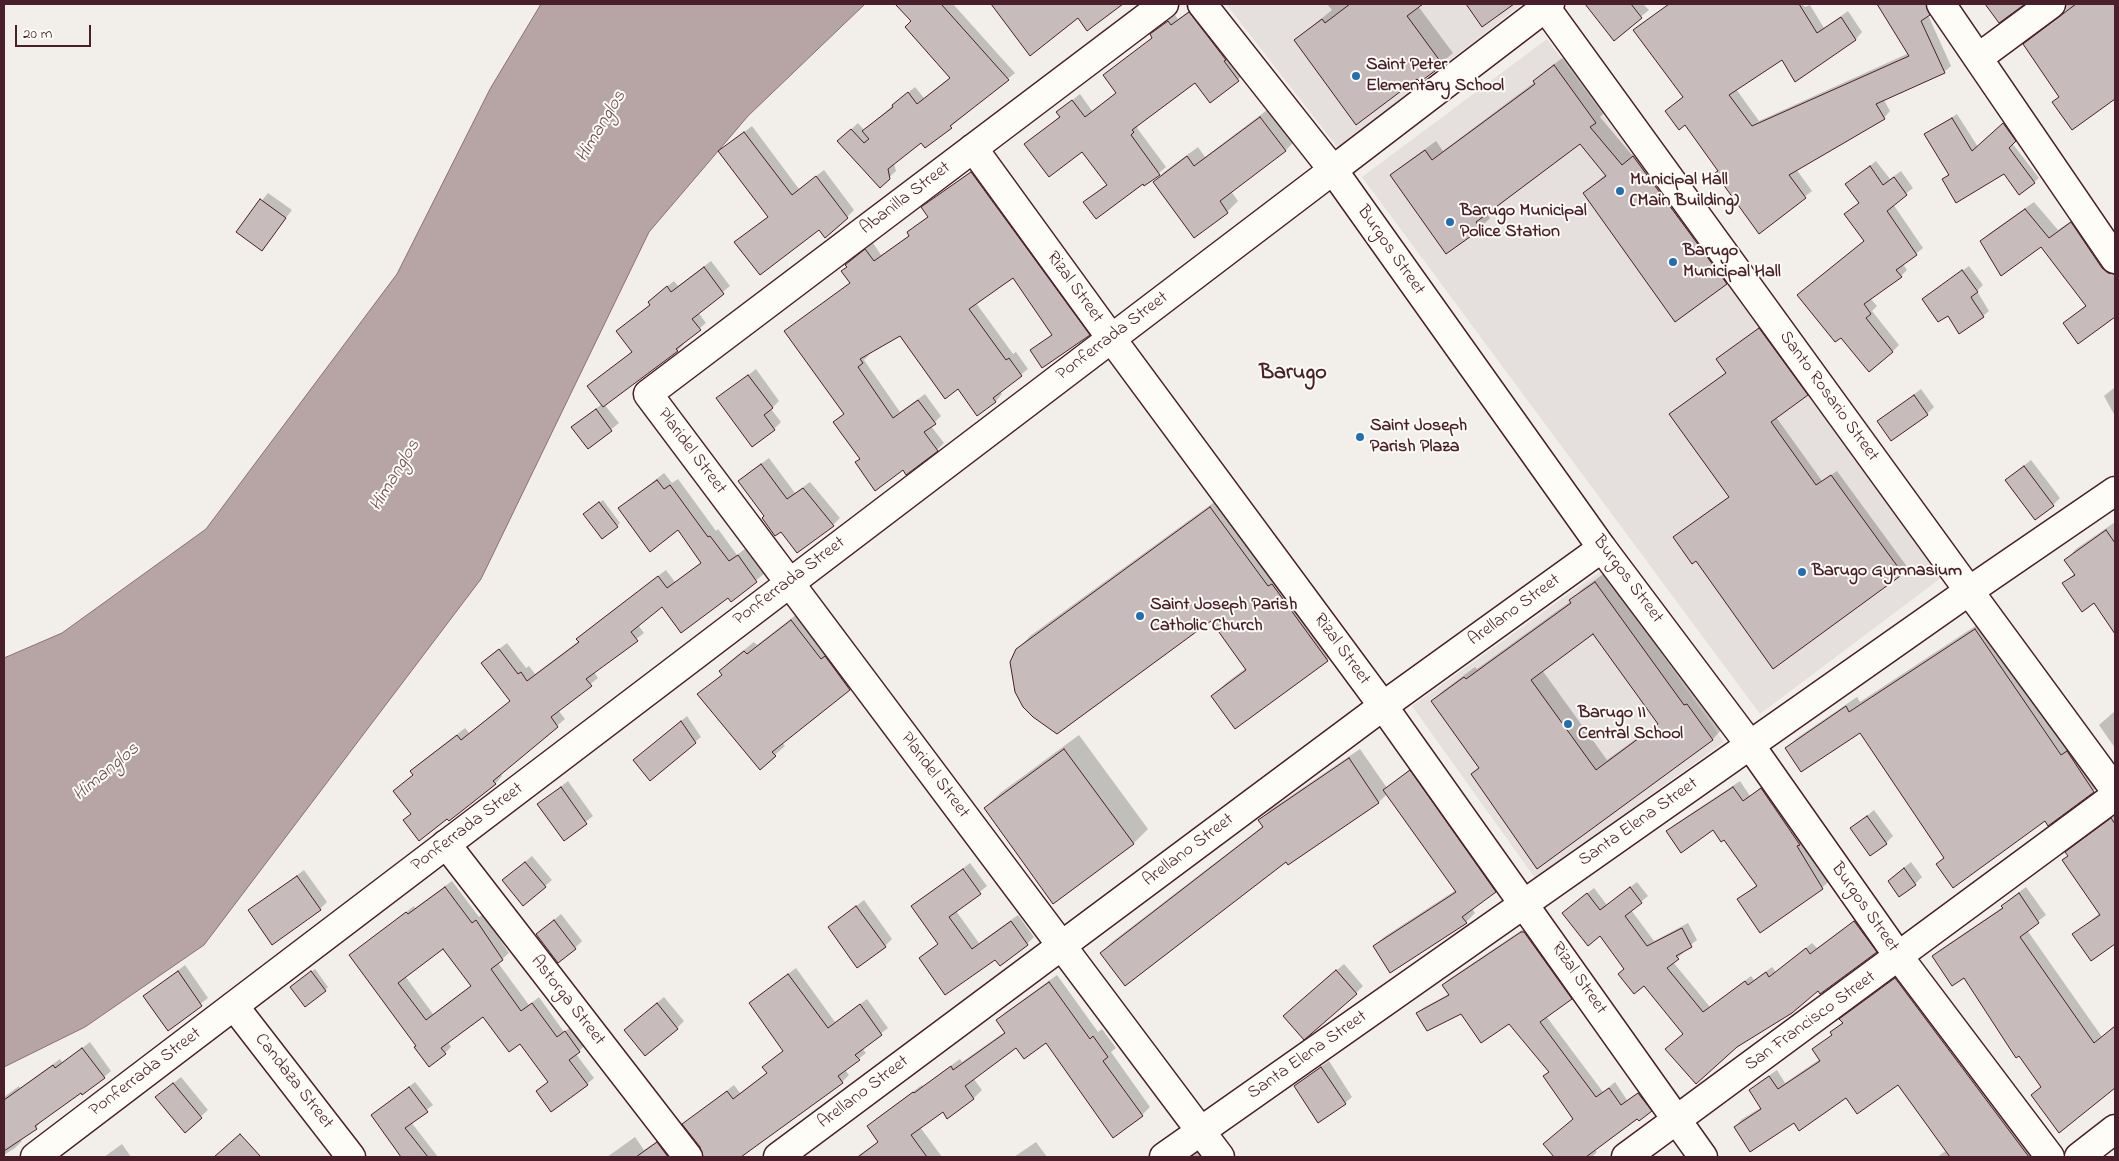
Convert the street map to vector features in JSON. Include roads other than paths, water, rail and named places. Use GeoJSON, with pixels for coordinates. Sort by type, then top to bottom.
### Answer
{"type":"FeatureCollection","features":[{"type":"Feature","properties":{"kind":"street","name":"Abanilla Street"},"geometry":{"type":"LineString","coordinates":[[648,394],[1164,4]]}},
{"type":"Feature","properties":{"kind":"street","name":"Burgos Street"},"geometry":{"type":"LineString","coordinates":[[1202,4],[1333,170],[1602,548],[1750,745],[1899,957],[2050,1157]]}},
{"type":"Feature","properties":{"kind":"street"},"geometry":{"type":"LineString","coordinates":[[1941,4],[2115,259]]}},
{"type":"Feature","properties":{"kind":"street"},"geometry":{"type":"LineString","coordinates":[[1978,58],[2052,4]]}},
{"type":"Feature","properties":{"kind":"street","name":"Ponferrada Street"},"geometry":{"type":"LineString","coordinates":[[35,1157],[1333,170],[1546,5]]}},
{"type":"Feature","properties":{"kind":"street","name":"Santo Rosario Street"},"geometry":{"type":"LineString","coordinates":[[1546,5],[1968,591],[2115,790]]}},
{"type":"Feature","properties":{"kind":"street","name":"Rizal Street"},"geometry":{"type":"LineString","coordinates":[[973,148],[1383,706],[1703,1157]]}},
{"type":"Feature","properties":{"kind":"street","name":"Plaridel Street"},"geometry":{"type":"LineString","coordinates":[[648,394],[1220,1157]]}},
{"type":"Feature","properties":{"kind":"street","name":"Santa Elena Street"},"geometry":{"type":"LineString","coordinates":[[1164,1157],[1968,591],[2115,491]]}},
{"type":"Feature","properties":{"kind":"street","name":"Arellano Street"},"geometry":{"type":"LineString","coordinates":[[778,1157],[1383,706],[1602,548]]}},
{"type":"Feature","properties":{"kind":"street","name":"San Francisco Street"},"geometry":{"type":"LineString","coordinates":[[1626,1157],[2115,796]]}},
{"type":"Feature","properties":{"kind":"street","name":"Astorga Street"},"geometry":{"type":"LineString","coordinates":[[446,844],[688,1157]]}},
{"type":"Feature","properties":{"kind":"street","name":"Candaza Street"},"geometry":{"type":"LineString","coordinates":[[234,1006],[351,1157]]}},
{"type":"Feature","properties":{"kind":"street"},"geometry":{"type":"LineString","coordinates":[[2078,1157],[2115,1129]]}},
{"type":"Feature","properties":{"kind":"water","name":"Himanglos"},"geometry":{"type":"Polygon","coordinates":[[[541,4],[865,4],[748,116],[649,232],[481,579],[204,945],[85,1027],[4,1067],[4,658],[62,633],[206,529],[397,274],[490,89],[541,4]]]}},
{"type":"Feature","properties":{"kind":"place","name":"Saint Peter Elementary School"},"geometry":{"type":"Point","coordinates":[1356,76]}},
{"type":"Feature","properties":{"kind":"place","name":"Municipal Hall (Main Building)"},"geometry":{"type":"Point","coordinates":[1620,191]}},
{"type":"Feature","properties":{"kind":"place","name":"Barugo Municipal Police Station"},"geometry":{"type":"Point","coordinates":[1450,222]}},
{"type":"Feature","properties":{"kind":"place","name":"Barugo Municipal Hall"},"geometry":{"type":"Point","coordinates":[1673,262]}},
{"type":"Feature","properties":{"kind":"place","name":"Saint Joseph Parish Plaza"},"geometry":{"type":"Point","coordinates":[1360,437]}},
{"type":"Feature","properties":{"kind":"place","name":"Barugo Gymnasium"},"geometry":{"type":"Point","coordinates":[1802,572]}},
{"type":"Feature","properties":{"kind":"place","name":"Saint Joseph Parish Catholic Church"},"geometry":{"type":"Point","coordinates":[1140,616]}},
{"type":"Feature","properties":{"kind":"place","name":"Barugo II Central School"},"geometry":{"type":"Point","coordinates":[1568,724]}},
{"type":"Feature","properties":{"kind":"district","name":"Barugo"},"geometry":{"type":"Point","coordinates":[1293,374]}}]}
